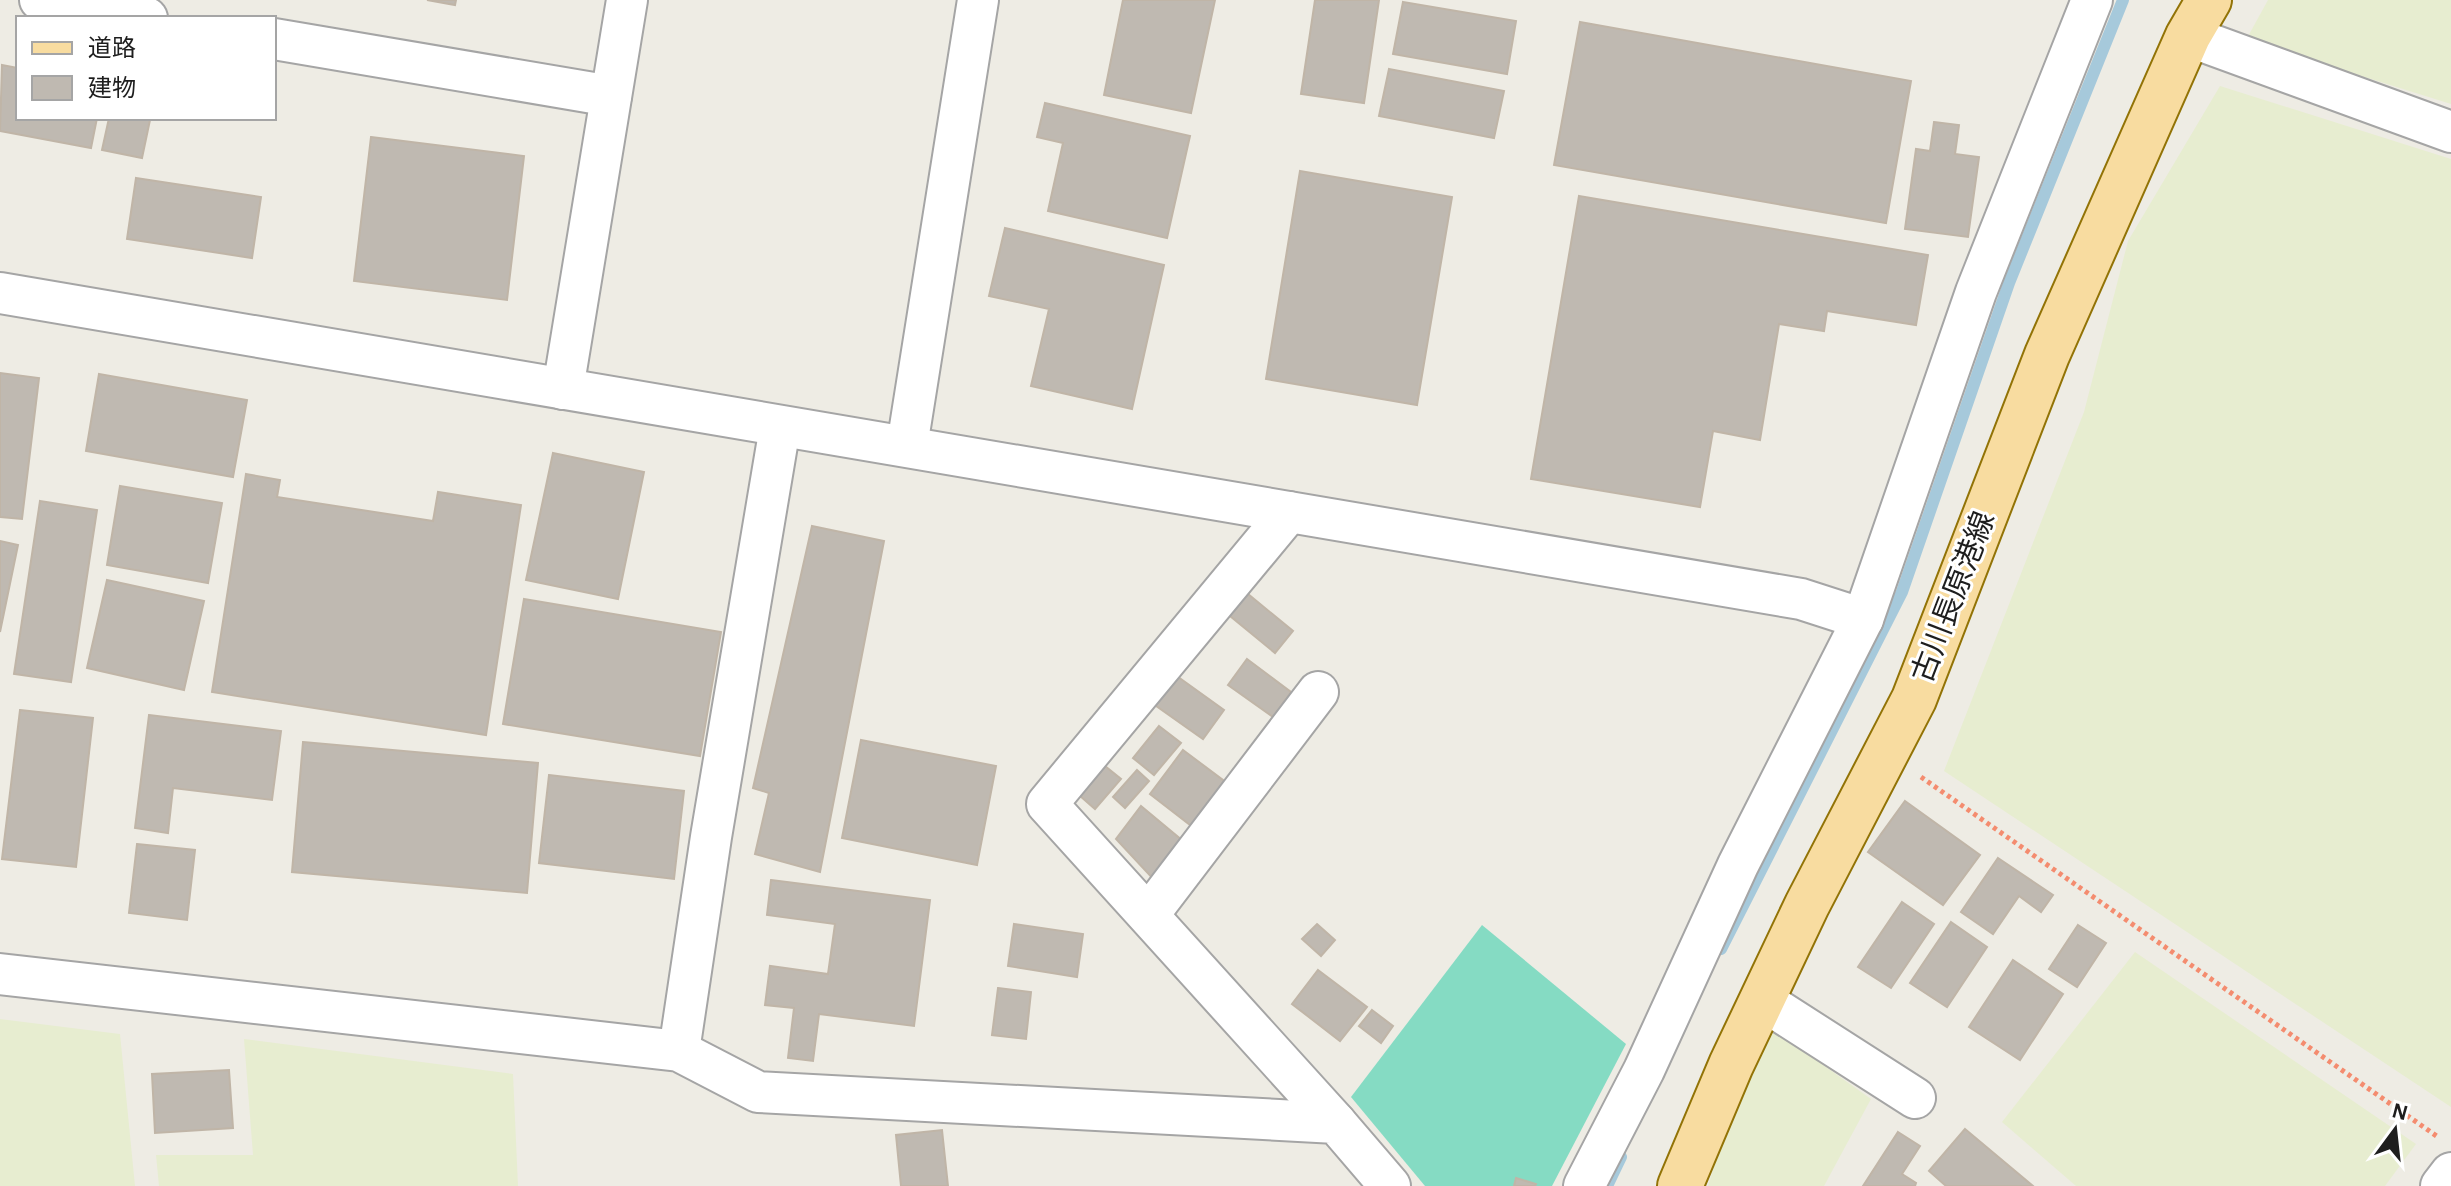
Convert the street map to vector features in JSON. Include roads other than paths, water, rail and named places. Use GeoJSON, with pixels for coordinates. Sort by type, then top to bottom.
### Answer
{"type":"FeatureCollection","features":[{"type":"Feature","properties":{"kind":"main road","name":"古川長原港線"},"geometry":{"type":"LineString","coordinates":[[1680,1186],[1731,1065],[1807,905],[1914,699],[2047,355],[2199,18]]}},
{"type":"Feature","properties":{"kind":"street"},"geometry":{"type":"LineString","coordinates":[[40,0],[135,16]]}},
{"type":"Feature","properties":{"kind":"street"},"geometry":{"type":"LineString","coordinates":[[563,389],[627,0]]}},
{"type":"Feature","properties":{"kind":"street"},"geometry":{"type":"LineString","coordinates":[[907,446],[978,0]]}},
{"type":"Feature","properties":{"kind":"street"},"geometry":{"type":"LineString","coordinates":[[1584,1186],[1644,1070],[1738,865],[1863,619],[1976,292],[2092,0]]}},
{"type":"Feature","properties":{"kind":"street"},"geometry":{"type":"LineString","coordinates":[[2199,18],[2451,132]]}},
{"type":"Feature","properties":{"kind":"street"},"geometry":{"type":"LineString","coordinates":[[276,39],[611,96]]}},
{"type":"Feature","properties":{"kind":"street"},"geometry":{"type":"LineString","coordinates":[[0,293],[1801,599],[1863,619]]}},
{"type":"Feature","properties":{"kind":"street"},"geometry":{"type":"LineString","coordinates":[[679,1051],[711,837],[780,427]]}},
{"type":"Feature","properties":{"kind":"street"},"geometry":{"type":"LineString","coordinates":[[1289,512],[1047,804],[1149,914],[1390,1186]]}},
{"type":"Feature","properties":{"kind":"street"},"geometry":{"type":"LineString","coordinates":[[1149,914],[1318,692]]}},
{"type":"Feature","properties":{"kind":"street"},"geometry":{"type":"LineString","coordinates":[[0,974],[679,1051],[758,1092],[1336,1123]]}},
{"type":"Feature","properties":{"kind":"street"},"geometry":{"type":"LineString","coordinates":[[1762,1000],[1915,1098]]}},
{"type":"Feature","properties":{"kind":"street"},"geometry":{"type":"LineString","coordinates":[[2441,1186],[2451,1173]]}},
{"type":"Feature","properties":{"kind":"waterway"},"geometry":{"type":"LineString","coordinates":[[1721,949],[1902,592],[2009,283],[2123,0]]}},
{"type":"Feature","properties":{"kind":"waterway"},"geometry":{"type":"LineString","coordinates":[[1607,1186],[1621,1157]]}}]}
